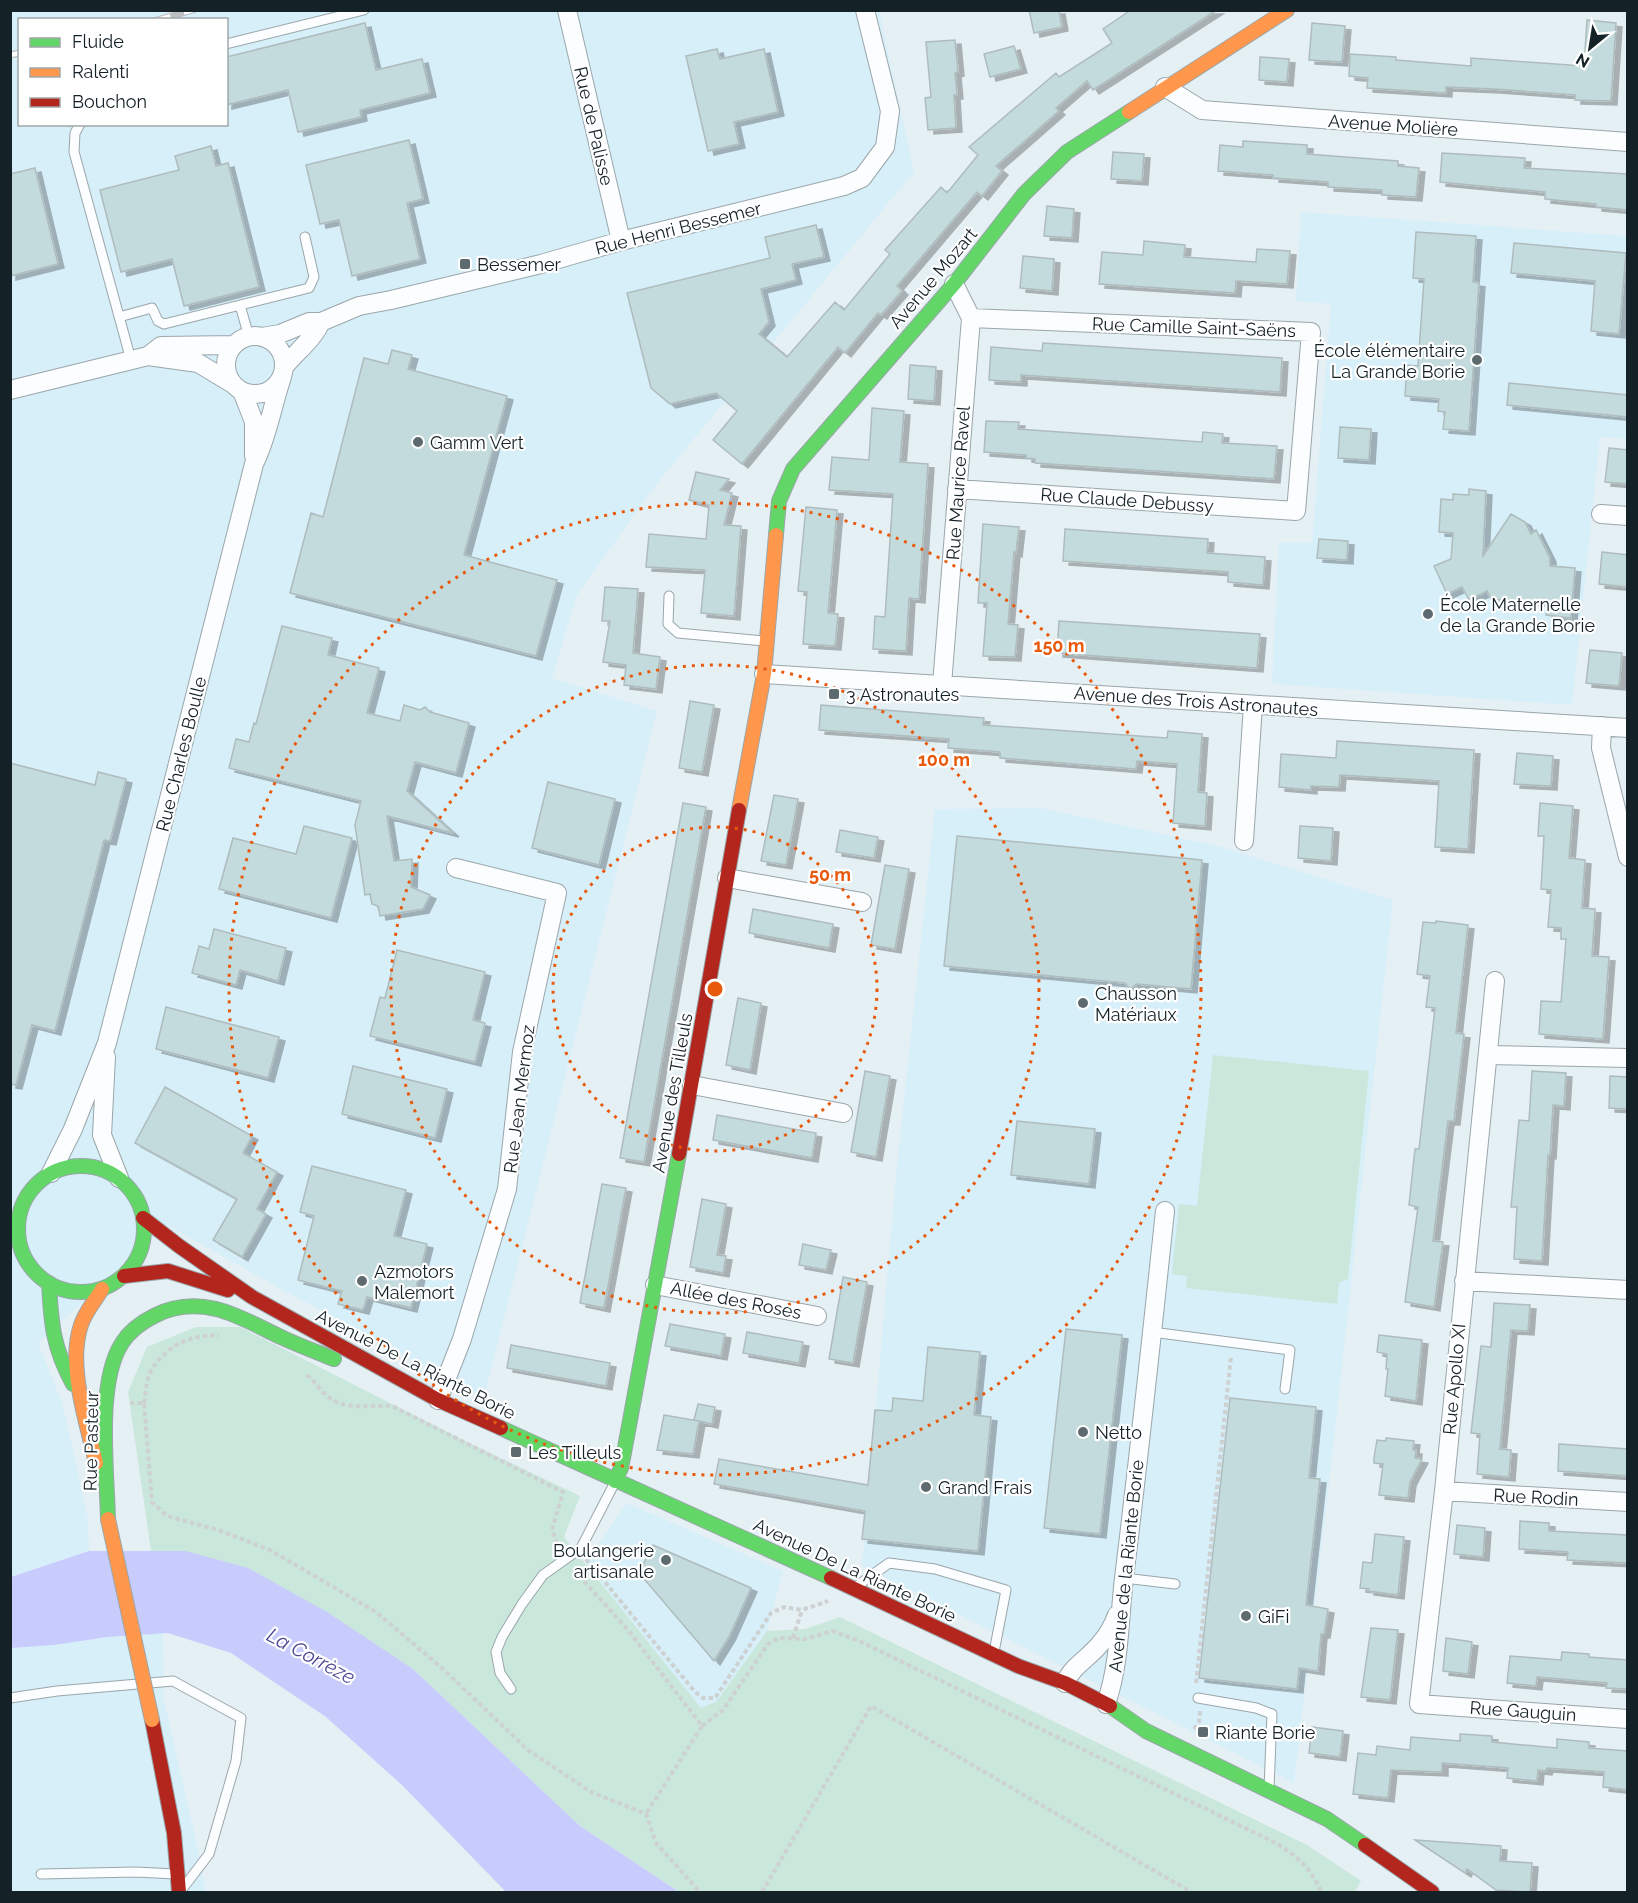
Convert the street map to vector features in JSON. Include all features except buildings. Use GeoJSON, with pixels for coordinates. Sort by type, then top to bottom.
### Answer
{"type":"FeatureCollection","features":[{"type":"Feature","properties":{"kind":"street","name":"Rue de Palisse"},"geometry":{"type":"LineString","coordinates":[[567,10],[621,241]]}},
{"type":"Feature","properties":{"kind":"street","name":"Rue Henri Bessemer"},"geometry":{"type":"LineString","coordinates":[[10,390],[140,358],[161,346],[280,334],[309,322],[321,322],[358,306],[401,298],[541,264],[621,241],[844,186],[862,178],[885,147],[890,111],[865,10]]}},
{"type":"Feature","properties":{"kind":"street","name":"Avenue Mozart"},"geometry":{"type":"LineString","coordinates":[[764,674],[779,501],[793,470],[954,284],[1024,194],[1067,152],[1287,10]]}},
{"type":"Feature","properties":{"kind":"street","name":"Avenue Molière"},"geometry":{"type":"LineString","coordinates":[[1165,87],[1202,110],[1628,142]]}},
{"type":"Feature","properties":{"kind":"street"},"geometry":{"type":"LineString","coordinates":[[954,284],[971,318]]}},
{"type":"Feature","properties":{"kind":"street","name":"Rue Maurice Ravel"},"geometry":{"type":"LineString","coordinates":[[942,685],[971,318]]}},
{"type":"Feature","properties":{"kind":"street","name":"Rue Camille Saint-Saëns"},"geometry":{"type":"LineString","coordinates":[[971,318],[1311,332],[1296,511]]}},
{"type":"Feature","properties":{"kind":"street","name":"Rue Henri Bessemer"},"geometry":{"type":"LineString","coordinates":[[238,388],[250,394],[260,394],[277,385],[295,353],[316,333],[321,322]]}},
{"type":"Feature","properties":{"kind":"street"},"geometry":{"type":"LineString","coordinates":[[238,388],[226,369],[226,360],[248,339],[274,343],[280,350],[283,372]]}},
{"type":"Feature","properties":{"kind":"street"},"geometry":{"type":"LineString","coordinates":[[140,358],[187,360],[198,363],[238,388]]}},
{"type":"Feature","properties":{"kind":"street","name":"Rue Charles Boulle"},"geometry":{"type":"LineString","coordinates":[[51,1173],[73,1129],[107,1043],[254,464],[265,442],[283,372]]}},
{"type":"Feature","properties":{"kind":"street","name":"Rue Charles Boulle"},"geometry":{"type":"LineString","coordinates":[[238,388],[254,422],[254,464]]}},
{"type":"Feature","properties":{"kind":"street","name":"Rue Claude Debussy"},"geometry":{"type":"LineString","coordinates":[[957,489],[1296,511]]}},
{"type":"Feature","properties":{"kind":"street"},"geometry":{"type":"LineString","coordinates":[[1601,514],[1628,516]]}},
{"type":"Feature","properties":{"kind":"street","name":"Avenue des Trois Astronautes"},"geometry":{"type":"LineString","coordinates":[[764,674],[1628,728]]}},
{"type":"Feature","properties":{"kind":"street","name":"Avenue des Tilleuls"},"geometry":{"type":"LineString","coordinates":[[615,1481],[624,1453],[692,1085],[764,674]]}},
{"type":"Feature","properties":{"kind":"street"},"geometry":{"type":"LineString","coordinates":[[1244,842],[1253,705]]}},
{"type":"Feature","properties":{"kind":"street"},"geometry":{"type":"LineString","coordinates":[[1602,726],[1601,748],[1628,857]]}},
{"type":"Feature","properties":{"kind":"street","name":"Rue Jean Mermoz"},"geometry":{"type":"LineString","coordinates":[[438,1400],[462,1339],[507,1189],[522,1052],[557,893],[456,868]]}},
{"type":"Feature","properties":{"kind":"street"},"geometry":{"type":"LineString","coordinates":[[727,878],[862,902]]}},
{"type":"Feature","properties":{"kind":"street","name":"Rue Apollo XI"},"geometry":{"type":"LineString","coordinates":[[1419,1704],[1444,1491],[1495,981]]}},
{"type":"Feature","properties":{"kind":"street","name":"Rue Charles Boulle"},"geometry":{"type":"LineString","coordinates":[[107,1043],[102,1135],[119,1178]]}},
{"type":"Feature","properties":{"kind":"street"},"geometry":{"type":"LineString","coordinates":[[1488,1055],[1628,1058]]}},
{"type":"Feature","properties":{"kind":"street"},"geometry":{"type":"LineString","coordinates":[[692,1085],[843,1113]]}},
{"type":"Feature","properties":{"kind":"street"},"geometry":{"type":"LineString","coordinates":[[74,1167],[97,1168],[119,1178],[135,1196],[143,1218],[144,1239],[137,1259],[124,1276],[102,1289],[84,1292],[66,1290],[49,1283],[32,1268],[16,1245],[23,1204],[35,1186],[51,1173],[74,1167]]}},
{"type":"Feature","properties":{"kind":"street"},"geometry":{"type":"LineString","coordinates":[[19,1189],[35,1186]]}},
{"type":"Feature","properties":{"kind":"street","name":"Avenue de la Riante Borie"},"geometry":{"type":"LineString","coordinates":[[1106,1704],[1113,1683],[1165,1211]]}},
{"type":"Feature","properties":{"kind":"street","name":"Avenue De La Riante Borie"},"geometry":{"type":"LineString","coordinates":[[143,1218],[252,1298],[438,1400],[854,1588],[1017,1666],[1065,1683],[1106,1704],[1146,1731],[1327,1819],[1416,1888],[1432,1893]]}},
{"type":"Feature","properties":{"kind":"street","name":"Avenue De La Riante Borie"},"geometry":{"type":"LineString","coordinates":[[124,1276],[168,1271],[252,1298]]}},
{"type":"Feature","properties":{"kind":"street"},"geometry":{"type":"LineString","coordinates":[[1464,1281],[1628,1290]]}},
{"type":"Feature","properties":{"kind":"street","name":"Rue Pasteur"},"geometry":{"type":"LineString","coordinates":[[49,1283],[51,1324],[61,1363],[82,1400]]}},
{"type":"Feature","properties":{"kind":"street","name":"Allée des Roses"},"geometry":{"type":"LineString","coordinates":[[655,1285],[817,1316]]}},
{"type":"Feature","properties":{"kind":"street","name":"Rue Pasteur"},"geometry":{"type":"LineString","coordinates":[[102,1289],[81,1325],[77,1354],[82,1400],[152,1719],[174,1833],[179,1893]]}},
{"type":"Feature","properties":{"kind":"street","name":"Rue Pasteur"},"geometry":{"type":"LineString","coordinates":[[108,1519],[106,1403],[111,1368],[122,1343],[145,1320],[182,1306],[205,1306],[235,1315],[290,1341],[348,1364],[397,1378]]}},
{"type":"Feature","properties":{"kind":"street","name":"Rue Rodin"},"geometry":{"type":"LineString","coordinates":[[1444,1491],[1628,1502]]}},
{"type":"Feature","properties":{"kind":"street"},"geometry":{"type":"LineString","coordinates":[[1065,1683],[1069,1674],[1100,1645],[1111,1630],[1122,1605]]}},
{"type":"Feature","properties":{"kind":"street","name":"Rue Gauguin"},"geometry":{"type":"LineString","coordinates":[[1419,1704],[1628,1719]]}},
{"type":"Feature","properties":{"kind":"lane"},"geometry":{"type":"LineString","coordinates":[[228,44],[364,10]]}},
{"type":"Feature","properties":{"kind":"lane"},"geometry":{"type":"LineString","coordinates":[[79,126],[75,133],[74,152],[119,317],[140,358]]}},
{"type":"Feature","properties":{"kind":"lane"},"geometry":{"type":"LineString","coordinates":[[119,317],[152,308],[158,321],[164,324],[309,288],[314,277],[304,237]]}},
{"type":"Feature","properties":{"kind":"lane"},"geometry":{"type":"LineString","coordinates":[[240,305],[248,339]]}},
{"type":"Feature","properties":{"kind":"lane"},"geometry":{"type":"LineString","coordinates":[[669,596],[668,624],[678,633],[766,641]]}},
{"type":"Feature","properties":{"kind":"lane"},"geometry":{"type":"LineString","coordinates":[[1152,1332],[1290,1350],[1285,1389]]}},
{"type":"Feature","properties":{"kind":"lane"},"geometry":{"type":"LineString","coordinates":[[511,1689],[500,1673],[496,1652],[502,1637],[543,1575],[581,1548],[615,1481]]}},
{"type":"Feature","properties":{"kind":"lane"},"geometry":{"type":"LineString","coordinates":[[854,1588],[889,1563],[936,1569],[1006,1590],[993,1654]]}},
{"type":"Feature","properties":{"kind":"lane"},"geometry":{"type":"LineString","coordinates":[[1124,1578],[1175,1584]]}},
{"type":"Feature","properties":{"kind":"lane"},"geometry":{"type":"LineString","coordinates":[[10,1698],[173,1680],[241,1718],[236,1761],[210,1854],[179,1893]]}},
{"type":"Feature","properties":{"kind":"lane"},"geometry":{"type":"LineString","coordinates":[[1198,1698],[1256,1708],[1272,1714],[1269,1791]]}},
{"type":"Feature","properties":{"kind":"lane"},"geometry":{"type":"LineString","coordinates":[[41,1874],[136,1872],[177,1874]]}},
{"type":"Feature","properties":{"kind":"path"},"geometry":{"type":"LineString","coordinates":[[229,1337],[197,1336],[182,1341],[169,1350],[152,1370],[144,1403],[152,1502],[167,1516],[218,1530],[270,1550],[376,1612],[443,1669],[528,1750],[591,1792],[646,1814],[656,1843],[700,1893]]}},
{"type":"Feature","properties":{"kind":"path"},"geometry":{"type":"LineString","coordinates":[[1198,1698],[1196,1678],[1233,1344]]}},
{"type":"Feature","properties":{"kind":"path"},"geometry":{"type":"LineString","coordinates":[[300,1371],[310,1377],[324,1394],[338,1404],[350,1407],[392,1406],[563,1492],[552,1530],[566,1560],[628,1630],[702,1726]]}},
{"type":"Feature","properties":{"kind":"path"},"geometry":{"type":"LineString","coordinates":[[106,1403],[144,1403]]}},
{"type":"Feature","properties":{"kind":"path"},"geometry":{"type":"LineString","coordinates":[[581,1548],[595,1571],[695,1692],[704,1698],[715,1698],[771,1613],[784,1607],[802,1610],[832,1600]]}},
{"type":"Feature","properties":{"kind":"path"},"geometry":{"type":"LineString","coordinates":[[793,1638],[802,1610]]}},
{"type":"Feature","properties":{"kind":"path"},"geometry":{"type":"LineString","coordinates":[[646,1814],[702,1726],[723,1710],[768,1644],[779,1638],[805,1639],[833,1631],[859,1641],[1276,1843],[1311,1871],[1321,1893]]}},
{"type":"Feature","properties":{"kind":"path"},"geometry":{"type":"LineString","coordinates":[[762,1893],[871,1706],[1191,1893]]}},
{"type":"Feature","properties":{"kind":"shaded area"},"geometry":{"type":"Polygon","coordinates":[[[10,11],[879,11],[914,172],[655,486],[577,595],[552,678],[657,711],[484,1398],[167,1225],[38,1343],[63,1405],[88,1519],[89,1551],[11,1577],[10,11]]]}},
{"type":"Feature","properties":{"kind":"shaded area"},"geometry":{"type":"Polygon","coordinates":[[[1301,212],[1627,236],[1627,439],[1600,437],[1572,705],[1272,684],[1279,542],[1312,543],[1331,304],[1296,301],[1301,212]]]}},
{"type":"Feature","properties":{"kind":"shaded area"},"geometry":{"type":"Polygon","coordinates":[[[1041,808],[1218,846],[1393,900],[1294,1783],[862,1566],[896,1175],[935,809],[1041,808]]]}},
{"type":"Feature","properties":{"kind":"shaded area"},"geometry":{"type":"Polygon","coordinates":[[[627,1503],[783,1571],[767,1631],[716,1702],[701,1708],[585,1563],[627,1503]]]}},
{"type":"Feature","properties":{"kind":"shaded area"},"geometry":{"type":"Polygon","coordinates":[[[163,1633],[164,1700],[206,1892],[11,1892],[11,1648],[163,1633]]]}},
{"type":"Feature","properties":{"kind":"green space"},"geometry":{"type":"Polygon","coordinates":[[[1213,1055],[1369,1071],[1348,1279],[1339,1283],[1337,1304],[1186,1288],[1187,1276],[1172,1274],[1179,1204],[1197,1206],[1213,1055]]]}},
{"type":"Feature","properties":{"kind":"green space"},"geometry":{"type":"Polygon","coordinates":[[[196,1327],[240,1327],[469,1443],[580,1496],[564,1537],[701,1708],[716,1702],[767,1631],[805,1629],[840,1617],[1307,1845],[1361,1881],[1355,1892],[679,1892],[580,1826],[413,1669],[186,1551],[151,1551],[128,1392],[147,1347],[196,1327]]]}},
{"type":"Feature","properties":{"kind":"water","name":"La Corrèze"},"geometry":{"type":"Polygon","coordinates":[[[89,1551],[186,1551],[248,1568],[327,1612],[413,1669],[580,1826],[679,1892],[506,1892],[402,1785],[326,1717],[231,1653],[168,1633],[107,1637],[54,1645],[11,1648],[11,1577],[89,1551]]]}},
{"type":"Feature","properties":{"kind":"railway"},"geometry":{"type":"LineString","coordinates":[[164,18],[193,10]]}},
{"type":"Feature","properties":{"kind":"railway"},"geometry":{"type":"LineString","coordinates":[[10,55],[18,53]]}},
{"type":"Feature","properties":{"kind":"traffic: fast"},"geometry":{"type":"LineString","coordinates":[[776,535],[779,501],[793,469],[954,284],[1024,194],[1067,152],[1129,112]]}},
{"type":"Feature","properties":{"kind":"traffic: fast"},"geometry":{"type":"LineString","coordinates":[[615,1481],[624,1453],[679,1154]]}},
{"type":"Feature","properties":{"kind":"traffic: fast"},"geometry":{"type":"LineString","coordinates":[[81,1166],[105,1171],[125,1185],[139,1205],[144,1229],[139,1253],[125,1273],[105,1287],[81,1292],[57,1287],[37,1273],[23,1253],[18,1229],[23,1205],[37,1185],[57,1171],[81,1166]]}},
{"type":"Feature","properties":{"kind":"traffic: fast"},"geometry":{"type":"LineString","coordinates":[[49,1283],[54,1335],[61,1359],[73,1384]]}},
{"type":"Feature","properties":{"kind":"traffic: fast"},"geometry":{"type":"LineString","coordinates":[[108,1519],[105,1428],[109,1381],[114,1360],[122,1343],[140,1324],[149,1318],[176,1308],[208,1307],[234,1315],[334,1359]]}},
{"type":"Feature","properties":{"kind":"traffic: fast"},"geometry":{"type":"LineString","coordinates":[[501,1428],[831,1578]]}},
{"type":"Feature","properties":{"kind":"traffic: fast"},"geometry":{"type":"LineString","coordinates":[[1110,1706],[1146,1731],[1327,1819],[1365,1845]]}},
{"type":"Feature","properties":{"kind":"traffic: slow"},"geometry":{"type":"LineString","coordinates":[[1129,112],[1287,10]]}},
{"type":"Feature","properties":{"kind":"traffic: slow"},"geometry":{"type":"LineString","coordinates":[[739,810],[764,674],[776,535]]}},
{"type":"Feature","properties":{"kind":"traffic: slow"},"geometry":{"type":"LineString","coordinates":[[96,1463],[80,1394],[76,1358],[81,1325],[102,1289]]}},
{"type":"Feature","properties":{"kind":"traffic: slow"},"geometry":{"type":"LineString","coordinates":[[108,1519],[152,1720]]}},
{"type":"Feature","properties":{"kind":"traffic: jam"},"geometry":{"type":"LineString","coordinates":[[679,1154],[739,810]]}},
{"type":"Feature","properties":{"kind":"traffic: jam"},"geometry":{"type":"LineString","coordinates":[[143,1218],[252,1297],[438,1400],[501,1428]]}},
{"type":"Feature","properties":{"kind":"traffic: jam"},"geometry":{"type":"LineString","coordinates":[[124,1276],[168,1271],[228,1290]]}},
{"type":"Feature","properties":{"kind":"traffic: jam"},"geometry":{"type":"LineString","coordinates":[[831,1578],[1018,1666],[1065,1683],[1110,1706]]}},
{"type":"Feature","properties":{"kind":"traffic: jam"},"geometry":{"type":"LineString","coordinates":[[152,1720],[174,1833],[179,1892]]}},
{"type":"Feature","properties":{"kind":"traffic: jam"},"geometry":{"type":"LineString","coordinates":[[1365,1845],[1432,1892]]}},
{"type":"Feature","properties":{"kind":"place","name":"Bessemer"},"geometry":{"type":"Point","coordinates":[465,264]}},
{"type":"Feature","properties":{"kind":"place","name":"École élémentaire La Grande Borie"},"geometry":{"type":"Point","coordinates":[1477,360]}},
{"type":"Feature","properties":{"kind":"place","name":"Gamm Vert"},"geometry":{"type":"Point","coordinates":[418,442]}},
{"type":"Feature","properties":{"kind":"place","name":"École Maternelle de la Grande Borie"},"geometry":{"type":"Point","coordinates":[1428,614]}},
{"type":"Feature","properties":{"kind":"place","name":"3 Astronautes"},"geometry":{"type":"Point","coordinates":[834,694]}},
{"type":"Feature","properties":{"kind":"place","name":"Chausson Matériaux"},"geometry":{"type":"Point","coordinates":[1083,1003]}},
{"type":"Feature","properties":{"kind":"place","name":"Azmotors Malemort"},"geometry":{"type":"Point","coordinates":[362,1281]}},
{"type":"Feature","properties":{"kind":"place","name":"Netto"},"geometry":{"type":"Point","coordinates":[1083,1432]}},
{"type":"Feature","properties":{"kind":"place","name":"Les Tilleuls"},"geometry":{"type":"Point","coordinates":[516,1452]}},
{"type":"Feature","properties":{"kind":"place","name":"Grand Frais"},"geometry":{"type":"Point","coordinates":[926,1487]}},
{"type":"Feature","properties":{"kind":"place","name":"Boulangerie artisanale"},"geometry":{"type":"Point","coordinates":[666,1560]}},
{"type":"Feature","properties":{"kind":"place","name":"GiFi"},"geometry":{"type":"Point","coordinates":[1246,1616]}},
{"type":"Feature","properties":{"kind":"place","name":"Riante Borie"},"geometry":{"type":"Point","coordinates":[1203,1732]}}]}
